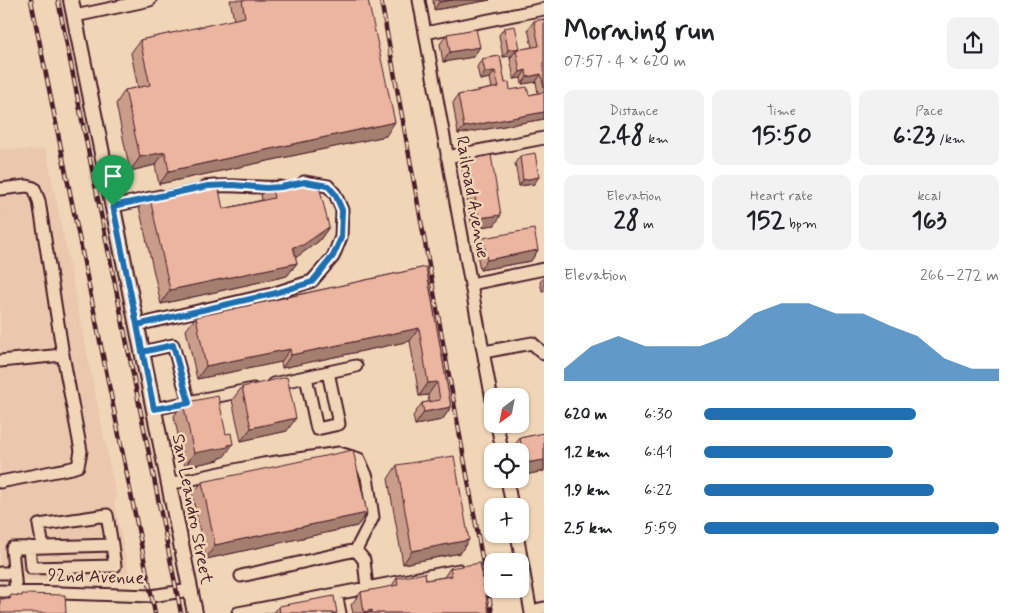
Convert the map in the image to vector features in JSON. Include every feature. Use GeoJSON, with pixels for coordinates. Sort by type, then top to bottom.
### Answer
{"type":"FeatureCollection","features":[{"type":"Feature","properties":{"kind":"main road","name":"San Leandro Street"},"geometry":{"type":"LineString","coordinates":[[71,0],[195,613]]}},
{"type":"Feature","properties":{"kind":"street"},"geometry":{"type":"LineString","coordinates":[[75,16],[150,0]]}},
{"type":"Feature","properties":{"kind":"street","name":"Railroad Avenue"},"geometry":{"type":"LineString","coordinates":[[419,0],[490,388]]}},
{"type":"Feature","properties":{"kind":"street"},"geometry":{"type":"LineString","coordinates":[[425,33],[544,9]]}},
{"type":"Feature","properties":{"kind":"street"},"geometry":{"type":"LineString","coordinates":[[448,157],[544,138]]}},
{"type":"Feature","properties":{"kind":"street"},"geometry":{"type":"LineString","coordinates":[[137,325],[272,294],[312,282],[333,256],[341,238],[342,210],[335,194],[328,186],[305,182],[274,188],[233,185],[208,186],[190,190]]}},
{"type":"Feature","properties":{"kind":"street"},"geometry":{"type":"LineString","coordinates":[[0,189],[27,186],[34,188],[39,201],[80,451],[78,466],[0,482]]}},
{"type":"Feature","properties":{"kind":"street"},"geometry":{"type":"LineString","coordinates":[[113,206],[172,193]]}},
{"type":"Feature","properties":{"kind":"street"},"geometry":{"type":"LineString","coordinates":[[471,284],[544,269]]}},
{"type":"Feature","properties":{"kind":"street"},"geometry":{"type":"LineString","coordinates":[[484,352],[532,343],[544,354]]}},
{"type":"Feature","properties":{"kind":"street"},"geometry":{"type":"LineString","coordinates":[[142,352],[173,345],[189,403]]}},
{"type":"Feature","properties":{"kind":"street"},"geometry":{"type":"LineString","coordinates":[[0,361],[63,355]]}},
{"type":"Feature","properties":{"kind":"street"},"geometry":{"type":"LineString","coordinates":[[154,409],[356,366]]}},
{"type":"Feature","properties":{"kind":"street"},"geometry":{"type":"LineString","coordinates":[[306,376],[318,429],[339,424],[328,372]]}},
{"type":"Feature","properties":{"kind":"street"},"geometry":{"type":"LineString","coordinates":[[169,484],[263,464],[339,453],[359,459],[368,477],[373,517],[356,550]]}},
{"type":"Feature","properties":{"kind":"street"},"geometry":{"type":"LineString","coordinates":[[29,547],[31,568],[115,566],[107,515],[38,525],[42,547]]}},
{"type":"Feature","properties":{"kind":"street"},"geometry":{"type":"LineString","coordinates":[[519,543],[531,612],[544,608]]}},
{"type":"Feature","properties":{"kind":"street"},"geometry":{"type":"LineString","coordinates":[[16,591],[12,548],[112,545]]}},
{"type":"Feature","properties":{"kind":"street"},"geometry":{"type":"LineString","coordinates":[[241,576],[356,550]]}},
{"type":"Feature","properties":{"kind":"street"},"geometry":{"type":"LineString","coordinates":[[356,550],[364,560],[368,588]]}},
{"type":"Feature","properties":{"kind":"street"},"geometry":{"type":"LineString","coordinates":[[238,613],[459,570]]}},
{"type":"Feature","properties":{"kind":"street"},"geometry":{"type":"LineString","coordinates":[[0,573],[14,573]]}},
{"type":"Feature","properties":{"kind":"street","name":"92nd Avenue"},"geometry":{"type":"LineString","coordinates":[[0,591],[16,591],[64,599],[151,596],[190,590]]}},
{"type":"Feature","properties":{"kind":"street"},"geometry":{"type":"LineString","coordinates":[[336,594],[340,613]]}},
{"type":"Feature","properties":{"kind":"shaded area"},"geometry":{"type":"Polygon","coordinates":[[[0,149],[46,150],[117,500],[114,501],[130,578],[0,579],[0,149]]]}},
{"type":"Feature","properties":{"kind":"building"},"geometry":{"type":"Polygon","coordinates":[[[242,0],[368,0],[395,122],[169,171],[165,152],[140,157],[125,90],[150,85],[140,40],[245,17],[242,0]]]}},
{"type":"Feature","properties":{"kind":"building"},"geometry":{"type":"Polygon","coordinates":[[[544,19],[544,88],[541,74],[527,77],[526,70],[520,72],[516,50],[539,46],[534,21],[544,19]]]}},
{"type":"Feature","properties":{"kind":"building"},"geometry":{"type":"Polygon","coordinates":[[[515,26],[520,48],[508,50],[504,28],[515,26]]]}},
{"type":"Feature","properties":{"kind":"building"},"geometry":{"type":"Polygon","coordinates":[[[476,29],[480,47],[450,52],[447,34],[476,29]]]}},
{"type":"Feature","properties":{"kind":"building"},"geometry":{"type":"Polygon","coordinates":[[[500,56],[505,83],[509,82],[510,90],[527,87],[529,95],[544,92],[544,112],[464,127],[458,95],[499,87],[495,71],[485,72],[482,59],[500,56]]]}},
{"type":"Feature","properties":{"kind":"building"},"geometry":{"type":"Polygon","coordinates":[[[535,153],[539,177],[523,180],[520,156],[535,153]]]}},
{"type":"Feature","properties":{"kind":"building"},"geometry":{"type":"Polygon","coordinates":[[[491,155],[501,215],[479,218],[468,160],[491,155]]]}},
{"type":"Feature","properties":{"kind":"building"},"geometry":{"type":"Polygon","coordinates":[[[317,177],[329,227],[303,245],[293,247],[297,263],[170,290],[149,194],[217,180],[223,209],[274,198],[270,182],[317,177]]]}},
{"type":"Feature","properties":{"kind":"building"},"geometry":{"type":"Polygon","coordinates":[[[534,229],[538,250],[487,260],[483,238],[534,229]]]}},
{"type":"Feature","properties":{"kind":"building"},"geometry":{"type":"Polygon","coordinates":[[[426,267],[451,407],[424,412],[422,403],[440,400],[437,382],[428,383],[419,328],[291,355],[290,349],[206,366],[196,317],[426,267]]]}},
{"type":"Feature","properties":{"kind":"building"},"geometry":{"type":"Polygon","coordinates":[[[287,377],[296,418],[251,428],[242,387],[287,377]]]}},
{"type":"Feature","properties":{"kind":"building"},"geometry":{"type":"Polygon","coordinates":[[[218,396],[226,434],[231,433],[233,444],[228,445],[228,447],[194,453],[183,403],[218,396]]]}},
{"type":"Feature","properties":{"kind":"building"},"geometry":{"type":"Polygon","coordinates":[[[544,433],[544,460],[529,462],[529,443],[521,443],[520,438],[544,433]]]}},
{"type":"Feature","properties":{"kind":"building"},"geometry":{"type":"Polygon","coordinates":[[[353,450],[367,513],[215,545],[202,482],[353,450]]]}},
{"type":"Feature","properties":{"kind":"building"},"geometry":{"type":"Polygon","coordinates":[[[454,456],[469,540],[412,551],[397,465],[454,456]]]}},
{"type":"Feature","properties":{"kind":"building"},"geometry":{"type":"Polygon","coordinates":[[[480,563],[484,598],[486,598],[489,613],[372,613],[372,610],[364,612],[361,592],[398,585],[397,578],[425,573],[426,580],[452,576],[450,568],[480,563]]]}},
{"type":"Feature","properties":{"kind":"building"},"geometry":{"type":"Polygon","coordinates":[[[22,594],[65,595],[66,613],[0,613],[0,599],[10,599],[11,595],[22,596],[22,594]]]}},
{"type":"Feature","properties":{"kind":"building"},"geometry":{"type":"Polygon","coordinates":[[[334,596],[337,613],[280,613],[279,606],[334,596]]]}},
{"type":"Feature","properties":{"kind":"railway"},"geometry":{"type":"LineString","coordinates":[[31,0],[155,613]]}},
{"type":"Feature","properties":{"kind":"railway"},"geometry":{"type":"LineString","coordinates":[[58,0],[181,613]]}},
{"type":"Feature","properties":{"kind":"railway"},"geometry":{"type":"LineString","coordinates":[[381,0],[492,613]]}},
{"type":"Feature","properties":{"kind":"route"},"geometry":{"type":"LineString","coordinates":[[113,206],[142,352],[154,409],[189,403],[173,345],[142,352],[137,325],[272,294],[312,282],[333,256],[341,238],[342,210],[335,194],[328,186],[305,182],[266,188],[233,185],[208,186],[113,206]]}}]}
